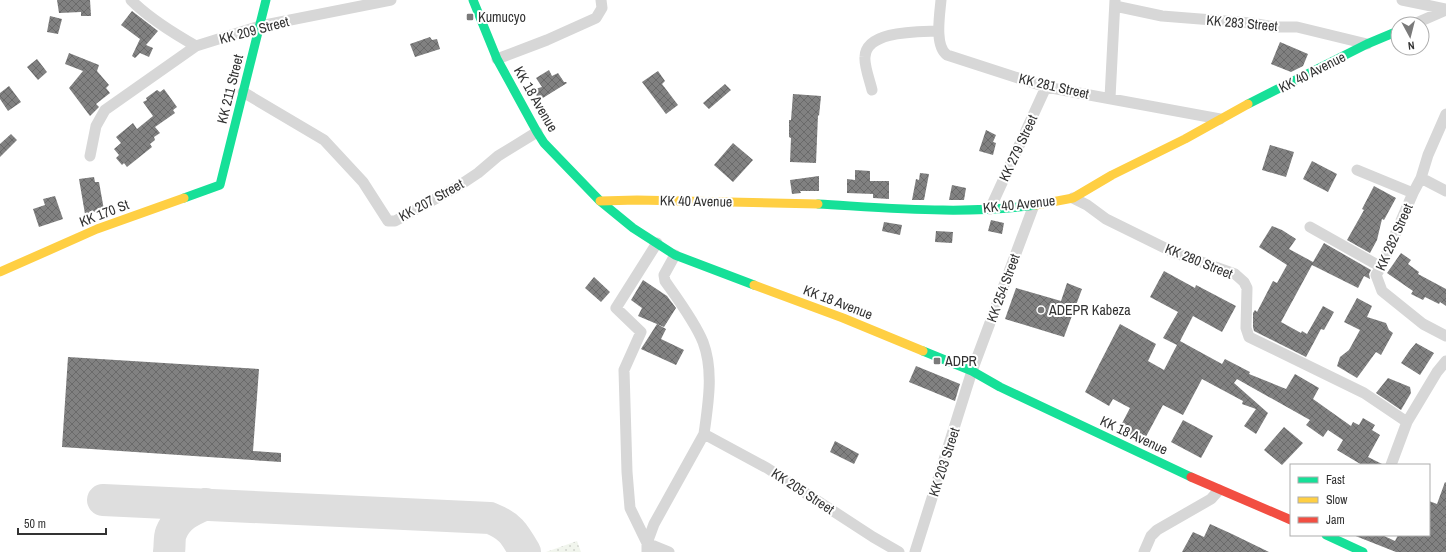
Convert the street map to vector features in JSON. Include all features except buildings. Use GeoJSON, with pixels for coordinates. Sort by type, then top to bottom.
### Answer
{"type":"FeatureCollection","features":[{"type":"Feature","properties":{"kind":"main road","name":"KK 211 Street"},"geometry":{"type":"LineString","coordinates":[[220,185],[266,0]]}},
{"type":"Feature","properties":{"kind":"main road","name":"KK 18 Avenue"},"geometry":{"type":"LineString","coordinates":[[473,0],[497,58],[537,132],[548,146],[600,201],[633,228],[675,255],[843,318],[972,371],[1000,386],[1219,490],[1290,520]]}},
{"type":"Feature","properties":{"kind":"main road","name":"KK 40 Avenue"},"geometry":{"type":"LineString","coordinates":[[600,201],[637,200],[815,204],[919,210],[1034,205],[1073,198],[1112,175],[1185,139],[1220,119],[1368,44],[1390,34]]}},
{"type":"Feature","properties":{"kind":"main road","name":"KK 170 St"},"geometry":{"type":"LineString","coordinates":[[0,272],[97,229],[220,185]]}},
{"type":"Feature","properties":{"kind":"main road"},"geometry":{"type":"LineString","coordinates":[[1332,536],[1343,538],[1363,552]]}},
{"type":"Feature","properties":{"kind":"street"},"geometry":{"type":"LineString","coordinates":[[131,0],[138,7],[175,34],[196,46]]}},
{"type":"Feature","properties":{"kind":"street","name":"KK 209 Street"},"geometry":{"type":"LineString","coordinates":[[90,156],[96,126],[105,110],[196,46],[260,26],[391,0]]}},
{"type":"Feature","properties":{"kind":"street"},"geometry":{"type":"LineString","coordinates":[[497,58],[547,40],[596,18],[602,8],[601,0]]}},
{"type":"Feature","properties":{"kind":"street","name":"KK 281 Street"},"geometry":{"type":"LineString","coordinates":[[941,0],[938,31],[943,53],[947,55],[1046,87],[1220,119]]}},
{"type":"Feature","properties":{"kind":"street"},"geometry":{"type":"LineString","coordinates":[[1402,0],[1446,10]]}},
{"type":"Feature","properties":{"kind":"street"},"geometry":{"type":"LineString","coordinates":[[1110,98],[1115,3]]}},
{"type":"Feature","properties":{"kind":"street","name":"KK 283 Street"},"geometry":{"type":"LineString","coordinates":[[1115,3],[1162,16],[1251,23],[1275,27],[1297,27],[1368,44]]}},
{"type":"Feature","properties":{"kind":"street"},"geometry":{"type":"LineString","coordinates":[[1430,17],[1446,10]]}},
{"type":"Feature","properties":{"kind":"street"},"geometry":{"type":"LineString","coordinates":[[872,90],[865,57],[867,48],[878,39],[904,32],[938,31]]}},
{"type":"Feature","properties":{"kind":"street","name":"KK 279 Street"},"geometry":{"type":"LineString","coordinates":[[990,208],[1046,87]]}},
{"type":"Feature","properties":{"kind":"street","name":"KK 207 Street"},"geometry":{"type":"LineString","coordinates":[[243,92],[324,140],[363,182],[388,221],[395,221],[457,187],[478,173],[498,156],[537,132]]}},
{"type":"Feature","properties":{"kind":"street","name":"KK 282 Street"},"geometry":{"type":"LineString","coordinates":[[1446,114],[1443,129],[1428,155],[1421,178],[1376,275],[1382,291],[1423,324],[1446,336]]}},
{"type":"Feature","properties":{"kind":"street"},"geometry":{"type":"LineString","coordinates":[[1357,170],[1413,193]]}},
{"type":"Feature","properties":{"kind":"street"},"geometry":{"type":"LineString","coordinates":[[1421,178],[1446,191]]}},
{"type":"Feature","properties":{"kind":"street","name":"KK 280 Street"},"geometry":{"type":"LineString","coordinates":[[1073,198],[1087,205],[1106,219],[1173,252],[1236,274],[1244,282],[1247,288],[1246,328],[1249,336],[1364,393],[1407,422]]}},
{"type":"Feature","properties":{"kind":"street","name":"KK 254 Street"},"geometry":{"type":"LineString","coordinates":[[972,371],[1034,205]]}},
{"type":"Feature","properties":{"kind":"street"},"geometry":{"type":"LineString","coordinates":[[1310,227],[1381,267]]}},
{"type":"Feature","properties":{"kind":"street"},"geometry":{"type":"LineString","coordinates":[[647,548],[630,508],[625,425],[624,370],[641,332],[616,308],[657,243]]}},
{"type":"Feature","properties":{"kind":"street"},"geometry":{"type":"LineString","coordinates":[[647,548],[654,524],[704,434],[709,390],[707,356],[703,342],[698,331],[665,281],[664,275],[675,255]]}},
{"type":"Feature","properties":{"kind":"street"},"geometry":{"type":"LineString","coordinates":[[1391,464],[1407,422],[1437,372],[1446,361]]}},
{"type":"Feature","properties":{"kind":"street","name":"KK 203 Street"},"geometry":{"type":"LineString","coordinates":[[915,552],[972,371]]}},
{"type":"Feature","properties":{"kind":"street","name":"KK 205 Street"},"geometry":{"type":"LineString","coordinates":[[704,434],[767,468],[873,537],[899,552]]}},
{"type":"Feature","properties":{"kind":"street"},"geometry":{"type":"LineString","coordinates":[[1144,552],[1151,536],[1157,530],[1211,499],[1219,490]]}},
{"type":"Feature","properties":{"kind":"street"},"geometry":{"type":"LineString","coordinates":[[647,548],[669,552]]}},
{"type":"Feature","properties":{"kind":"shaded area"},"geometry":{"type":"Polygon","coordinates":[[[577,541],[581,552],[546,552],[577,541]]]}},
{"type":"Feature","properties":{"kind":"taxiway"},"geometry":{"type":"LineString","coordinates":[[103,500],[490,518],[507,527],[518,540],[525,552]]}},
{"type":"Feature","properties":{"kind":"taxiway"},"geometry":{"type":"LineString","coordinates":[[169,552],[170,535],[177,522],[185,515],[206,504]]}},
{"type":"Feature","properties":{"kind":"traffic: fast"},"geometry":{"type":"LineString","coordinates":[[184,198],[220,185],[266,0]]}},
{"type":"Feature","properties":{"kind":"traffic: fast"},"geometry":{"type":"LineString","coordinates":[[473,0],[497,59],[537,132],[544,143],[600,201],[633,228],[675,255],[754,285]]}},
{"type":"Feature","properties":{"kind":"traffic: fast"},"geometry":{"type":"LineString","coordinates":[[1248,104],[1367,44],[1390,34]]}},
{"type":"Feature","properties":{"kind":"traffic: fast"},"geometry":{"type":"LineString","coordinates":[[818,204],[927,210],[982,210],[1036,205]]}},
{"type":"Feature","properties":{"kind":"traffic: fast"},"geometry":{"type":"LineString","coordinates":[[923,351],[972,371],[1000,387],[1191,477]]}},
{"type":"Feature","properties":{"kind":"traffic: fast"},"geometry":{"type":"LineString","coordinates":[[1328,536],[1363,552]]}},
{"type":"Feature","properties":{"kind":"traffic: slow"},"geometry":{"type":"LineString","coordinates":[[1036,205],[1073,198],[1112,175],[1185,139],[1248,104]]}},
{"type":"Feature","properties":{"kind":"traffic: slow"},"geometry":{"type":"LineString","coordinates":[[0,272],[97,229],[184,198]]}},
{"type":"Feature","properties":{"kind":"traffic: slow"},"geometry":{"type":"LineString","coordinates":[[600,201],[637,200],[818,204]]}},
{"type":"Feature","properties":{"kind":"traffic: slow"},"geometry":{"type":"LineString","coordinates":[[754,285],[843,318],[923,351]]}},
{"type":"Feature","properties":{"kind":"traffic: jam"},"geometry":{"type":"LineString","coordinates":[[1191,477],[1290,520]]}},
{"type":"Feature","properties":{"kind":"place","name":"Kumucyo"},"geometry":{"type":"Point","coordinates":[470,17]}},
{"type":"Feature","properties":{"kind":"place","name":"ADEPR Kabeza"},"geometry":{"type":"Point","coordinates":[1041,310]}},
{"type":"Feature","properties":{"kind":"place","name":"ADPR"},"geometry":{"type":"Point","coordinates":[937,361]}}]}
